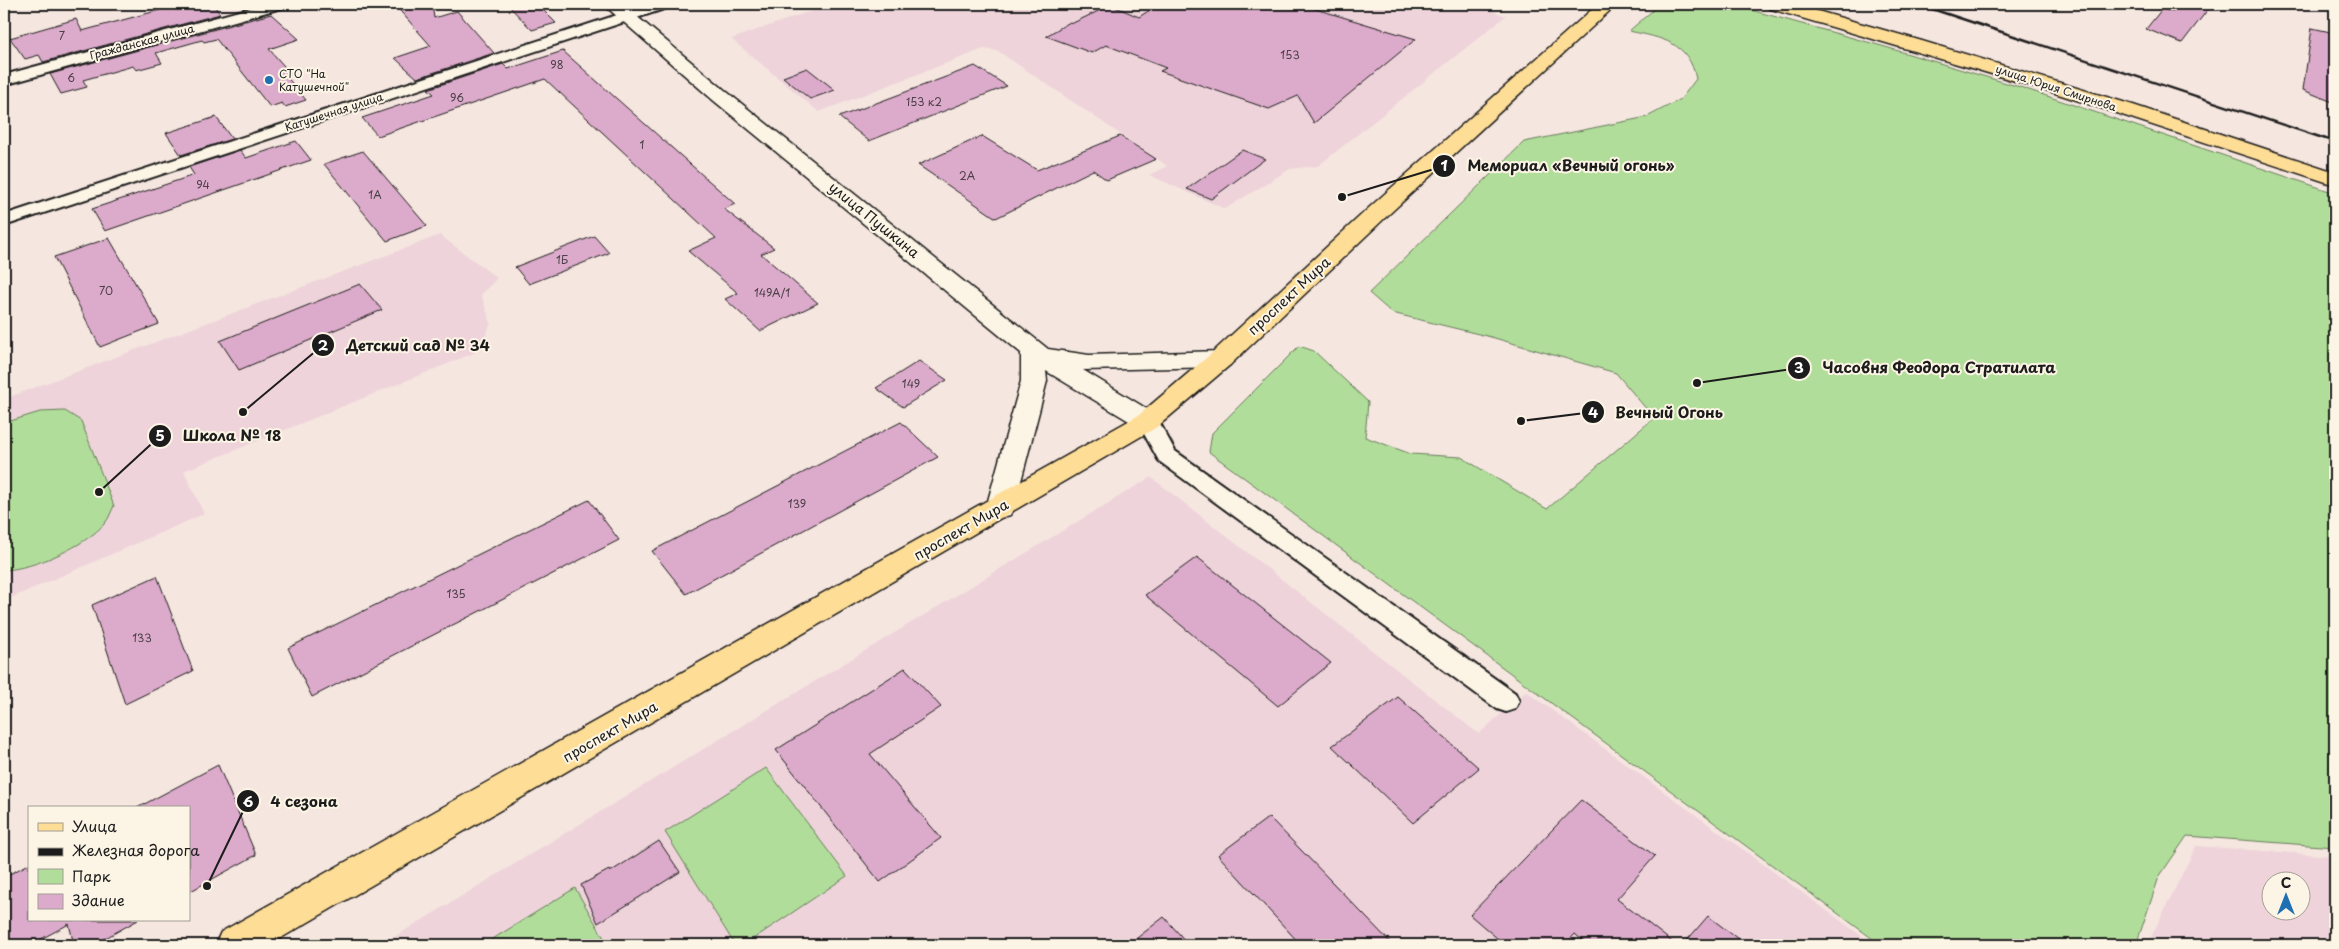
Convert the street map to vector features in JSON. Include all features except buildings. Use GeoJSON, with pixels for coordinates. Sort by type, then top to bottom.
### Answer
{"type":"FeatureCollection","features":[{"type":"Feature","properties":{"kind":"main road","name":"проспект Мира"},"geometry":{"type":"LineString","coordinates":[[234,945],[1000,508],[1148,421],[1221,359],[1379,211],[1608,4]]}},
{"type":"Feature","properties":{"kind":"main road","name":"улица Юрия Смирнова"},"geometry":{"type":"LineString","coordinates":[[1774,4],[2029,79],[2335,179]]}},
{"type":"Feature","properties":{"kind":"street","name":"Гражданская улица"},"geometry":{"type":"LineString","coordinates":[[4,80],[280,4]]}},
{"type":"Feature","properties":{"kind":"street","name":"Катушечная улица"},"geometry":{"type":"LineString","coordinates":[[4,221],[619,10],[665,4]]}},
{"type":"Feature","properties":{"kind":"street","name":"улица Пушкина"},"geometry":{"type":"LineString","coordinates":[[619,10],[720,96],[1033,350],[1148,421]]}},
{"type":"Feature","properties":{"kind":"street"},"geometry":{"type":"LineString","coordinates":[[1000,508],[1034,381],[1033,350],[1070,361],[1088,363],[1221,359]]}},
{"type":"Feature","properties":{"kind":"street"},"geometry":{"type":"LineString","coordinates":[[1148,421],[1167,456],[1506,701]]}},
{"type":"Feature","properties":{"kind":"shaded area"},"geometry":{"type":"Polygon","coordinates":[[[831,4],[1474,4],[1506,16],[1318,166],[1290,169],[1225,209],[1149,175],[1167,166],[998,51],[984,49],[819,112],[731,39],[831,4]]]}},
{"type":"Feature","properties":{"kind":"shaded area"},"geometry":{"type":"Polygon","coordinates":[[[440,235],[497,278],[481,295],[491,323],[479,351],[184,471],[204,514],[4,601],[4,399],[440,235]]]}},
{"type":"Feature","properties":{"kind":"shaded area"},"geometry":{"type":"Polygon","coordinates":[[[1151,477],[1479,734],[1526,691],[1874,945],[381,945],[1151,477]]]}},
{"type":"Feature","properties":{"kind":"shaded area"},"geometry":{"type":"Polygon","coordinates":[[[2196,846],[2335,856],[2335,945],[2147,945],[2196,846]]]}},
{"type":"Feature","properties":{"kind":"green space"},"geometry":{"type":"Polygon","coordinates":[[[1660,4],[1729,4],[1882,46],[2023,88],[2335,193],[2335,847],[2187,836],[2159,877],[2136,945],[1881,945],[1209,452],[1212,433],[1299,346],[1314,351],[1368,402],[1365,437],[1411,454],[1461,457],[1547,509],[1654,418],[1616,373],[1491,337],[1392,313],[1369,293],[1524,142],[1647,117],[1681,99],[1696,79],[1687,57],[1672,44],[1652,36],[1629,31],[1660,4]]]}},
{"type":"Feature","properties":{"kind":"green space"},"geometry":{"type":"Polygon","coordinates":[[[65,411],[81,421],[114,506],[108,519],[96,532],[72,548],[44,561],[16,569],[4,570],[4,423],[40,412],[65,411]]]}},
{"type":"Feature","properties":{"kind":"green space"},"geometry":{"type":"Polygon","coordinates":[[[766,768],[847,876],[744,945],[735,945],[665,832],[766,768]]]}},
{"type":"Feature","properties":{"kind":"green space"},"geometry":{"type":"Polygon","coordinates":[[[575,888],[608,945],[483,945],[575,888]]]}},
{"type":"Feature","properties":{"kind":"railway"},"geometry":{"type":"LineString","coordinates":[[1917,4],[2335,142]]}},
{"type":"Feature","properties":{"kind":"place","name":"СТО \"На Катушечной\""},"geometry":{"type":"Point","coordinates":[269,80]}},
{"type":"Feature","properties":{"kind":"place","name":"Мемориал «Вечный огонь»"},"geometry":{"type":"Point","coordinates":[1342,197]}},
{"type":"Feature","properties":{"kind":"place","name":"Часовня Феодора Стратилата"},"geometry":{"type":"Point","coordinates":[1697,383]}},
{"type":"Feature","properties":{"kind":"place","name":"Детский сад № 34"},"geometry":{"type":"Point","coordinates":[243,412]}},
{"type":"Feature","properties":{"kind":"place","name":"Вечный Огонь"},"geometry":{"type":"Point","coordinates":[1521,421]}},
{"type":"Feature","properties":{"kind":"place","name":"Школа № 18"},"geometry":{"type":"Point","coordinates":[99,492]}},
{"type":"Feature","properties":{"kind":"place","name":"4 сезона"},"geometry":{"type":"Point","coordinates":[207,886]}}]}
